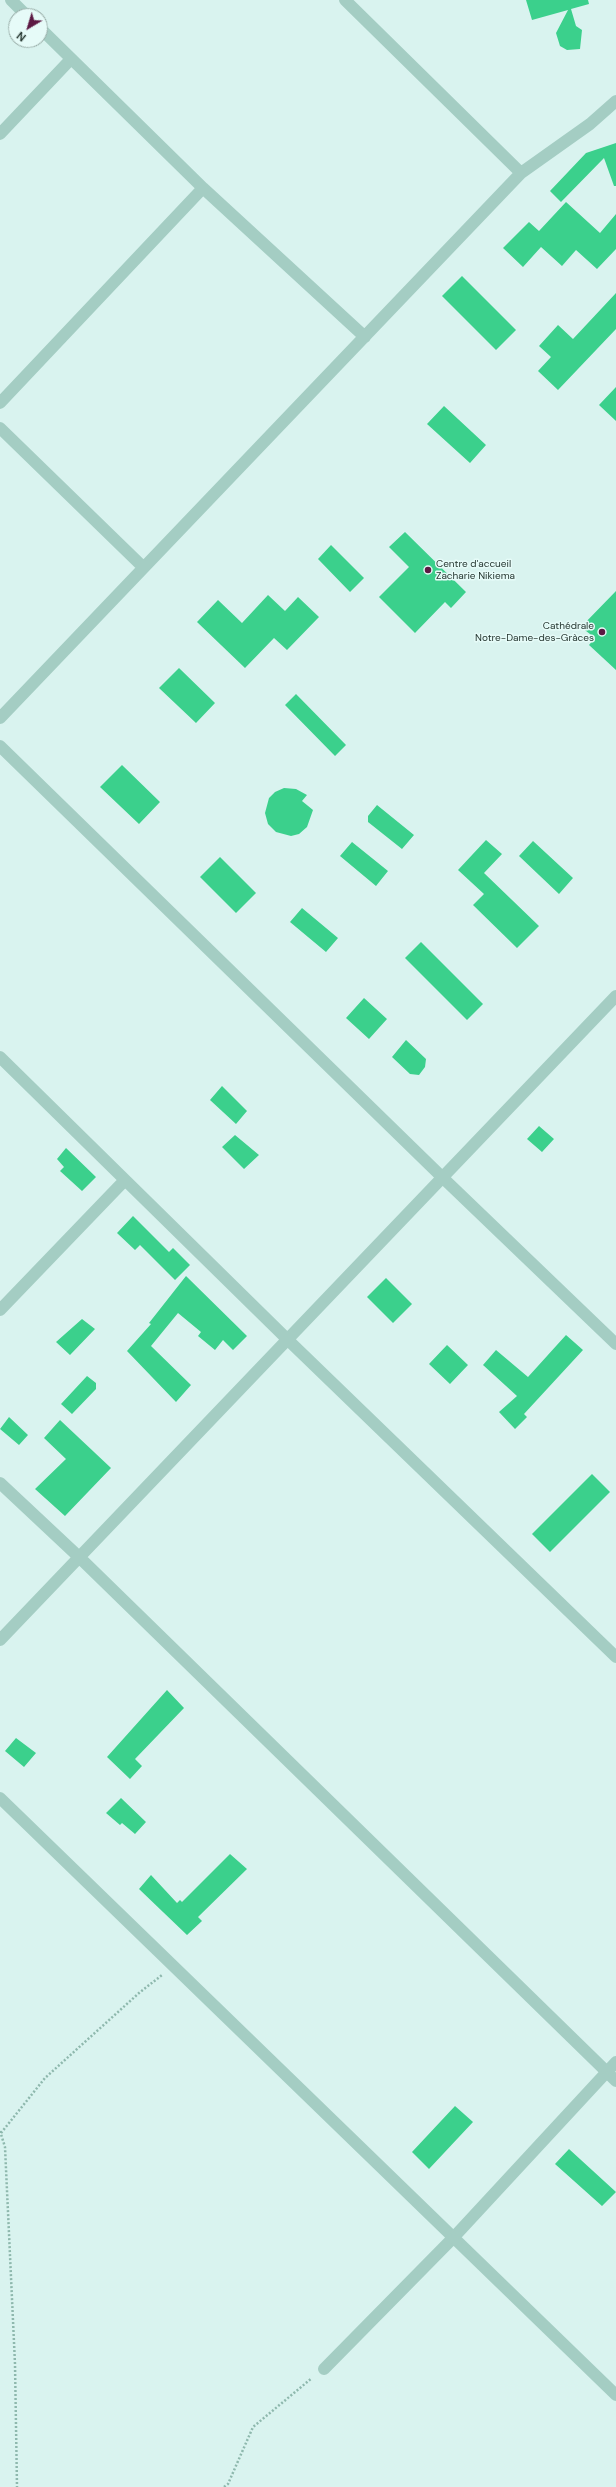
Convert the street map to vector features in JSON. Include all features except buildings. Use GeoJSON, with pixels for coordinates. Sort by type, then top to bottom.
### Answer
{"type":"FeatureCollection","features":[{"type":"Feature","properties":{"kind":"street"},"geometry":{"type":"LineString","coordinates":[[11,0],[19,8]]}},
{"type":"Feature","properties":{"kind":"street"},"geometry":{"type":"LineString","coordinates":[[345,0],[521,173]]}},
{"type":"Feature","properties":{"kind":"street"},"geometry":{"type":"LineString","coordinates":[[48,36],[203,188],[365,337]]}},
{"type":"Feature","properties":{"kind":"street"},"geometry":{"type":"LineString","coordinates":[[0,134],[71,59]]}},
{"type":"Feature","properties":{"kind":"street"},"geometry":{"type":"LineString","coordinates":[[0,718],[521,173],[590,124],[616,101]]}},
{"type":"Feature","properties":{"kind":"street"},"geometry":{"type":"LineString","coordinates":[[0,403],[203,188]]}},
{"type":"Feature","properties":{"kind":"street"},"geometry":{"type":"LineString","coordinates":[[0,428],[143,567]]}},
{"type":"Feature","properties":{"kind":"street"},"geometry":{"type":"LineString","coordinates":[[0,746],[442,1177],[616,1344]]}},
{"type":"Feature","properties":{"kind":"street"},"geometry":{"type":"LineString","coordinates":[[0,1640],[616,996]]}},
{"type":"Feature","properties":{"kind":"street"},"geometry":{"type":"LineString","coordinates":[[0,1057],[287,1339],[616,1657]]}},
{"type":"Feature","properties":{"kind":"street"},"geometry":{"type":"LineString","coordinates":[[0,1310],[125,1180]]}},
{"type":"Feature","properties":{"kind":"street"},"geometry":{"type":"LineString","coordinates":[[0,1483],[79,1557],[616,2081]]}},
{"type":"Feature","properties":{"kind":"street"},"geometry":{"type":"LineString","coordinates":[[0,1798],[616,2395]]}},
{"type":"Feature","properties":{"kind":"street"},"geometry":{"type":"LineString","coordinates":[[324,2369],[454,2237],[616,2062]]}},
{"type":"Feature","properties":{"kind":"path"},"geometry":{"type":"LineString","coordinates":[[18,2487],[15,2364],[6,2162],[5,2147],[0,2133],[45,2078],[138,1993],[174,1966]]}},
{"type":"Feature","properties":{"kind":"path"},"geometry":{"type":"LineString","coordinates":[[224,2487],[228,2484],[253,2427],[324,2369]]}},
{"type":"Feature","properties":{"kind":"place","name":"Centre d'accueil Zacharie Nikiema"},"geometry":{"type":"Point","coordinates":[428,570]}},
{"type":"Feature","properties":{"kind":"place","name":"Cathédrale Notre-Dame-des-Gràces"},"geometry":{"type":"Point","coordinates":[602,632]}}]}
